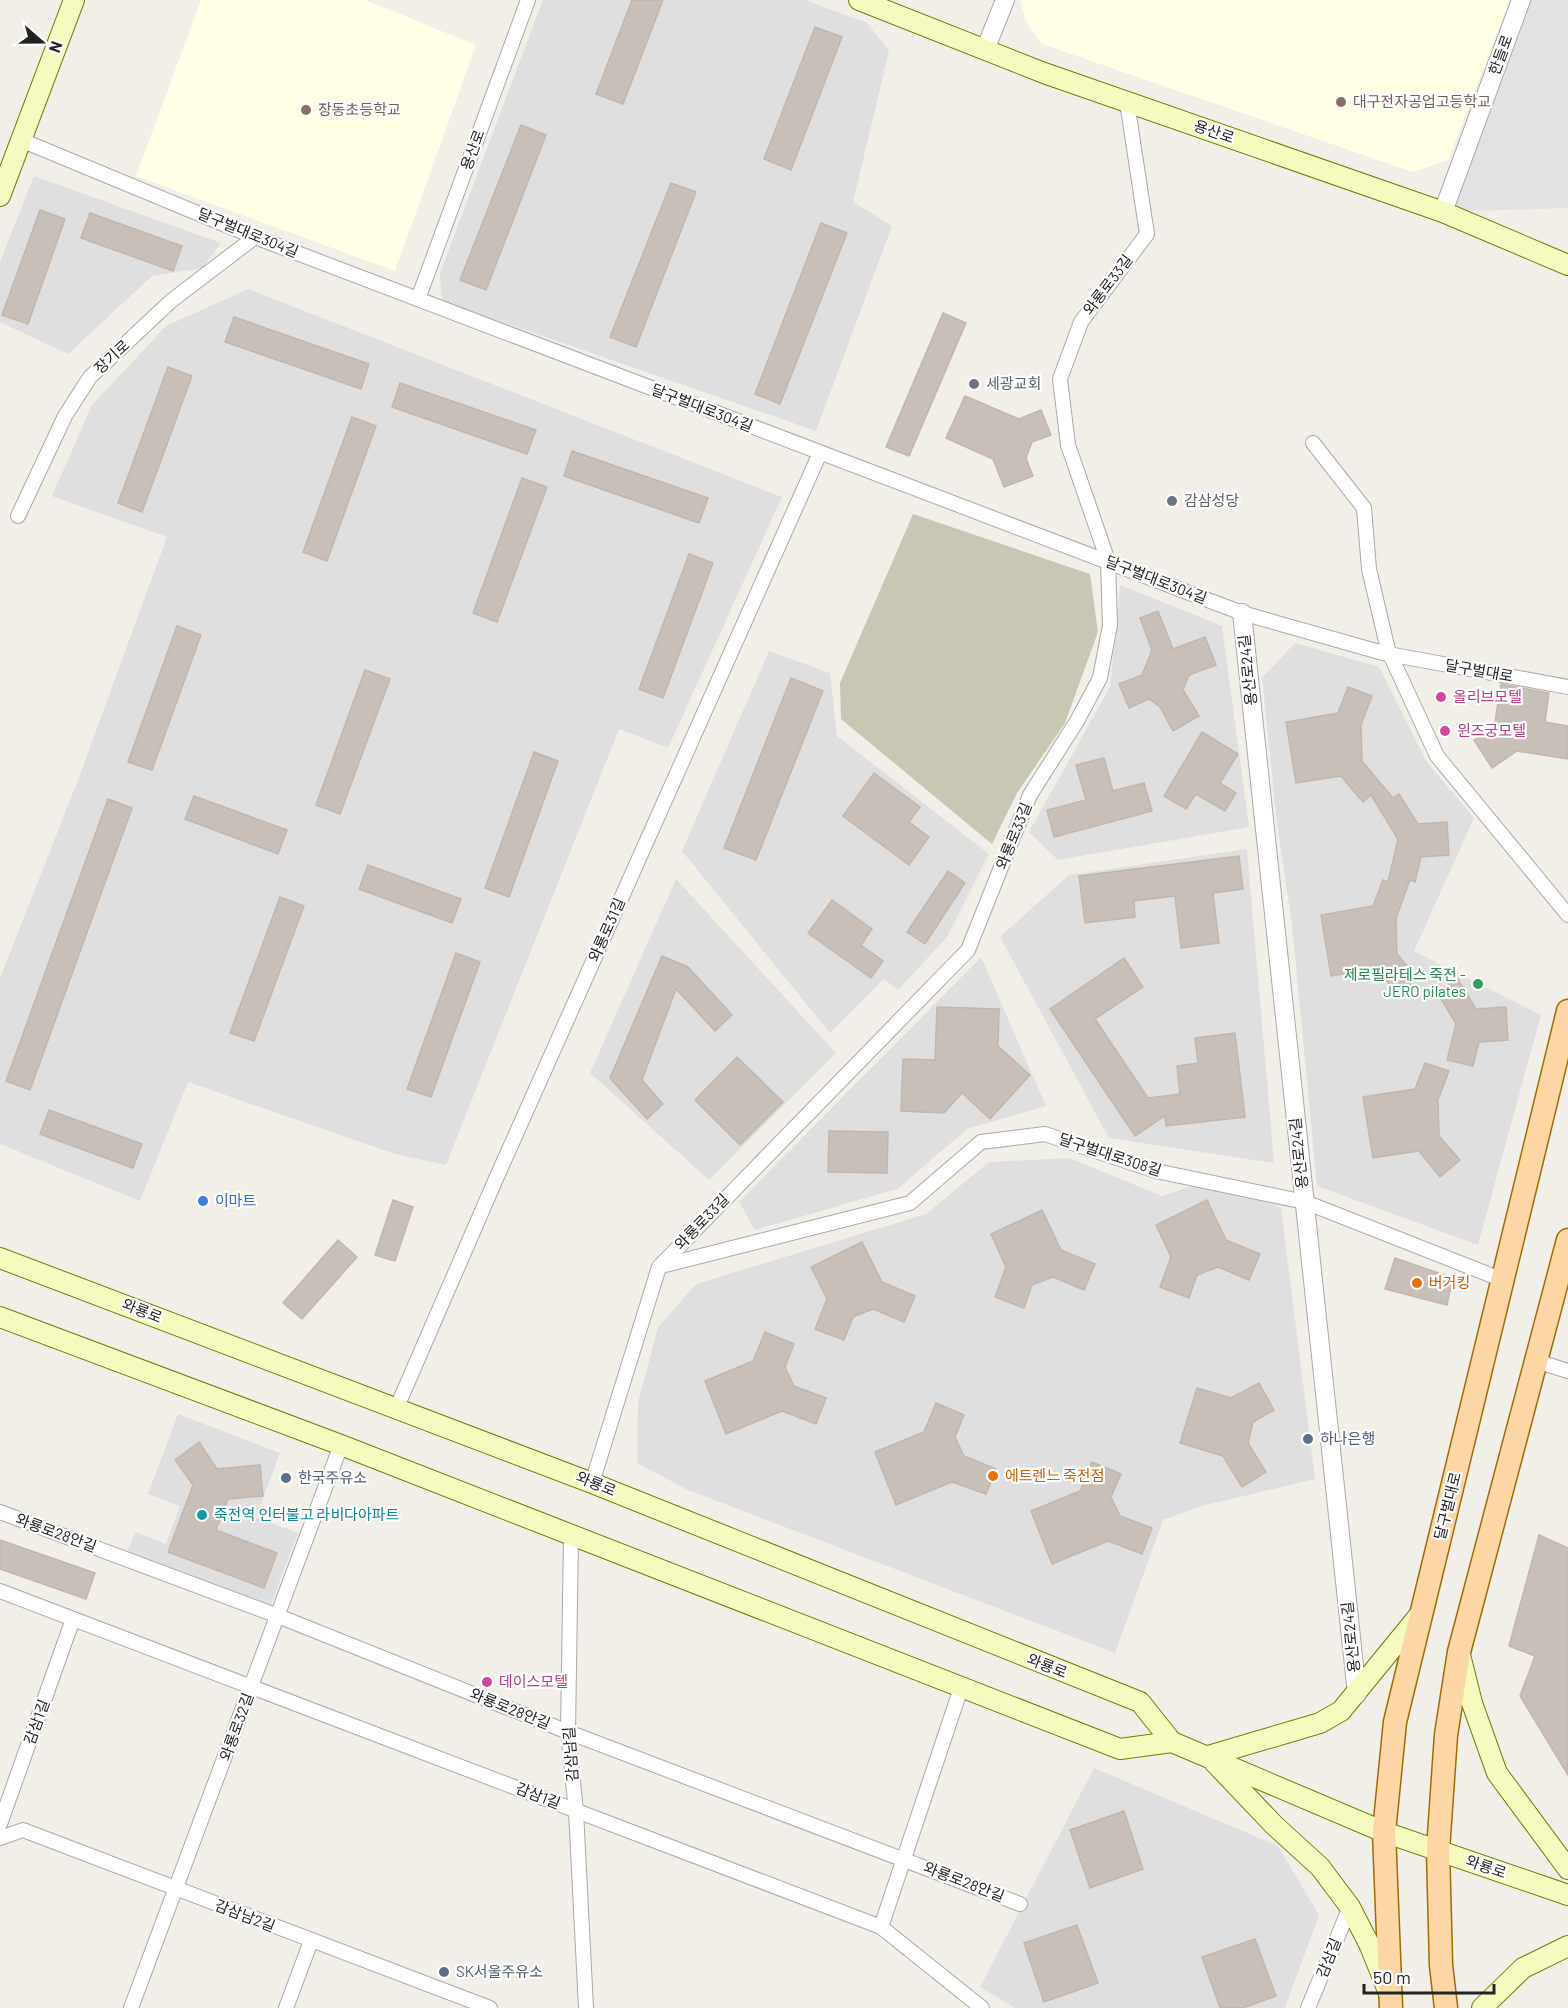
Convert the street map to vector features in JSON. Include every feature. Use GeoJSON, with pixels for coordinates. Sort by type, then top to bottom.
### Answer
{"type":"FeatureCollection","features":[{"type":"Feature","properties":{"kind":"main road"},"geometry":{"type":"LineString","coordinates":[[0,196],[74,0]]}},
{"type":"Feature","properties":{"kind":"main road","name":"용산로"},"geometry":{"type":"LineString","coordinates":[[859,0],[1127,102],[1443,212],[1568,265]]}},
{"type":"Feature","properties":{"kind":"main road","name":"달구벌대로"},"geometry":{"type":"LineString","coordinates":[[1390,2002],[1384,1832],[1395,1722],[1568,1011]]}},
{"type":"Feature","properties":{"kind":"main road"},"geometry":{"type":"LineString","coordinates":[[1446,2008],[1441,1965],[1438,1850],[1446,1735],[1459,1652],[1568,1240]]}},
{"type":"Feature","properties":{"kind":"main road","name":"와룡로"},"geometry":{"type":"LineString","coordinates":[[0,1258],[397,1407],[1140,1702],[1172,1742]]}},
{"type":"Feature","properties":{"kind":"main road","name":"와룡로"},"geometry":{"type":"LineString","coordinates":[[0,1317],[341,1445],[1120,1749],[1172,1742],[1384,1832],[1568,1896]]}},
{"type":"Feature","properties":{"kind":"main road"},"geometry":{"type":"LineString","coordinates":[[1390,2002],[1370,1946],[1350,1907],[1320,1867],[1274,1825],[1208,1756],[1320,1723],[1341,1711],[1422,1612]]}},
{"type":"Feature","properties":{"kind":"main road"},"geometry":{"type":"LineString","coordinates":[[1459,1652],[1472,1704],[1497,1773],[1568,1869]]}},
{"type":"Feature","properties":{"kind":"main road"},"geometry":{"type":"LineString","coordinates":[[1482,2008],[1522,1968],[1568,1946]]}},
{"type":"Feature","properties":{"kind":"street","name":"용산로"},"geometry":{"type":"LineString","coordinates":[[418,299],[528,0]]}},
{"type":"Feature","properties":{"kind":"street"},"geometry":{"type":"LineString","coordinates":[[986,50],[1005,0]]}},
{"type":"Feature","properties":{"kind":"street","name":"한들로"},"geometry":{"type":"LineString","coordinates":[[1443,212],[1521,0]]}},
{"type":"Feature","properties":{"kind":"street","name":"와룡로33길"},"geometry":{"type":"LineString","coordinates":[[592,1483],[659,1267],[969,950],[1030,795],[1077,721],[1100,678],[1110,625],[1108,561],[1068,445],[1060,379],[1081,322],[1148,234],[1127,102]]}},
{"type":"Feature","properties":{"kind":"street","name":"달구벌대로304길"},"geometry":{"type":"LineString","coordinates":[[21,140],[255,237],[1242,613],[1389,654]]}},
{"type":"Feature","properties":{"kind":"street","name":"장기로"},"geometry":{"type":"LineString","coordinates":[[18,516],[64,416],[90,377],[171,301],[255,237]]}},
{"type":"Feature","properties":{"kind":"street"},"geometry":{"type":"LineString","coordinates":[[1313,443],[1364,508],[1369,569],[1389,654],[1437,756],[1568,915]]}},
{"type":"Feature","properties":{"kind":"street","name":"와룡로31길"},"geometry":{"type":"LineString","coordinates":[[397,1407],[495,1181],[820,453]]}},
{"type":"Feature","properties":{"kind":"street","name":"용산로24길"},"geometry":{"type":"LineString","coordinates":[[1242,613],[1357,1694]]}},
{"type":"Feature","properties":{"kind":"street","name":"달구벌대로"},"geometry":{"type":"LineString","coordinates":[[1389,654],[1568,687]]}},
{"type":"Feature","properties":{"kind":"street","name":"달구벌대로308길"},"geometry":{"type":"LineString","coordinates":[[659,1267],[910,1203],[981,1142],[1045,1134],[1156,1171],[1305,1202],[1503,1280]]}},
{"type":"Feature","properties":{"kind":"street"},"geometry":{"type":"LineString","coordinates":[[1536,1361],[1568,1371]]}},
{"type":"Feature","properties":{"kind":"street","name":"와룡로32길"},"geometry":{"type":"LineString","coordinates":[[131,2008],[341,1445]]}},
{"type":"Feature","properties":{"kind":"street","name":"와룡로28안길"},"geometry":{"type":"LineString","coordinates":[[0,1512],[278,1616],[568,1732],[1020,1904]]}},
{"type":"Feature","properties":{"kind":"street","name":"감삼남길"},"geometry":{"type":"LineString","coordinates":[[571,1536],[568,1732],[576,1810],[586,2008]]}},
{"type":"Feature","properties":{"kind":"street","name":"감삼1길"},"geometry":{"type":"LineString","coordinates":[[0,1591],[881,1927],[982,2008]]}},
{"type":"Feature","properties":{"kind":"street","name":"감삼1길"},"geometry":{"type":"LineString","coordinates":[[0,1824],[73,1619]]}},
{"type":"Feature","properties":{"kind":"street"},"geometry":{"type":"LineString","coordinates":[[881,1927],[961,1688]]}},
{"type":"Feature","properties":{"kind":"street","name":"감삼남2길"},"geometry":{"type":"LineString","coordinates":[[0,1838],[23,1830],[490,2008]]}},
{"type":"Feature","properties":{"kind":"street","name":"감삼길"},"geometry":{"type":"LineString","coordinates":[[1308,2008],[1350,1907]]}},
{"type":"Feature","properties":{"kind":"street"},"geometry":{"type":"LineString","coordinates":[[286,2008],[311,1941]]}},
{"type":"Feature","properties":{"kind":"shaded area","name":"장동초등학교"},"geometry":{"type":"Polygon","coordinates":[[[201,0],[365,0],[476,45],[395,271],[136,176],[201,0]]]}},
{"type":"Feature","properties":{"kind":"shaded area"},"geometry":{"type":"Polygon","coordinates":[[[543,0],[805,0],[867,23],[889,51],[853,202],[892,226],[816,431],[442,301],[440,273],[543,0]]]}},
{"type":"Feature","properties":{"kind":"shaded area","name":"대구전자공업고등학교"},"geometry":{"type":"Polygon","coordinates":[[[1020,0],[1510,0],[1448,160],[1413,172],[1042,44],[1026,22],[1020,0]]]}},
{"type":"Feature","properties":{"kind":"shaded area"},"geometry":{"type":"Polygon","coordinates":[[[1521,0],[1568,0],[1568,208],[1443,212],[1521,0]]]}},
{"type":"Feature","properties":{"kind":"shaded area"},"geometry":{"type":"Polygon","coordinates":[[[34,176],[221,243],[203,268],[152,276],[68,354],[0,322],[0,262],[34,176]]]}},
{"type":"Feature","properties":{"kind":"shaded area"},"geometry":{"type":"Polygon","coordinates":[[[248,289],[782,497],[668,748],[619,729],[446,1165],[395,1154],[188,1082],[140,1201],[0,1144],[0,978],[78,780],[167,537],[52,496],[92,405],[166,326],[248,289]]]}},
{"type":"Feature","properties":{"kind":"shaded area"},"geometry":{"type":"Polygon","coordinates":[[[913,514],[1090,574],[1098,632],[1065,723],[1017,793],[992,844],[841,719],[840,683],[913,514]]]}},
{"type":"Feature","properties":{"kind":"shaded area"},"geometry":{"type":"Polygon","coordinates":[[[1120,585],[1222,626],[1249,827],[1058,860],[1029,832],[1110,687],[1120,585]]]}},
{"type":"Feature","properties":{"kind":"shaded area"},"geometry":{"type":"Polygon","coordinates":[[[1295,643],[1379,667],[1426,761],[1474,818],[1414,951],[1541,1015],[1478,1245],[1317,1186],[1292,924],[1277,823],[1262,678],[1295,643]]]}},
{"type":"Feature","properties":{"kind":"shaded area"},"geometry":{"type":"Polygon","coordinates":[[[769,651],[830,673],[837,736],[989,854],[947,937],[898,990],[884,979],[830,1033],[682,851],[769,651]]]}},
{"type":"Feature","properties":{"kind":"shaded area"},"geometry":{"type":"Polygon","coordinates":[[[1247,849],[1274,1163],[1109,1138],[1000,937],[1069,875],[1247,849]]]}},
{"type":"Feature","properties":{"kind":"shaded area"},"geometry":{"type":"Polygon","coordinates":[[[676,879],[836,1053],[709,1180],[590,1073],[676,879]]]}},
{"type":"Feature","properties":{"kind":"shaded area"},"geometry":{"type":"Polygon","coordinates":[[[981,957],[1046,1106],[967,1129],[897,1189],[755,1230],[739,1202],[981,957]]]}},
{"type":"Feature","properties":{"kind":"shaded area"},"geometry":{"type":"Polygon","coordinates":[[[1069,1158],[1162,1196],[1212,1179],[1281,1208],[1315,1479],[1201,1506],[1163,1520],[1115,1653],[688,1490],[637,1463],[638,1403],[658,1327],[696,1284],[926,1214],[989,1162],[1069,1158]]]}},
{"type":"Feature","properties":{"kind":"shaded area"},"geometry":{"type":"Polygon","coordinates":[[[178,1414],[280,1453],[256,1517],[298,1533],[270,1607],[127,1553],[135,1532],[166,1544],[180,1506],[148,1494],[178,1414]]]}},
{"type":"Feature","properties":{"kind":"shaded area"},"geometry":{"type":"Polygon","coordinates":[[[1094,1768],[1278,1846],[1319,1915],[1285,2008],[1015,2008],[980,1987],[1094,1768]]]}},
{"type":"Feature","properties":{"kind":"building"},"geometry":{"type":"Polygon","coordinates":[[[632,0],[663,0],[623,104],[596,94],[632,0]]]}},
{"type":"Feature","properties":{"kind":"building"},"geometry":{"type":"Polygon","coordinates":[[[815,27],[842,37],[791,170],[764,159],[815,27]]]}},
{"type":"Feature","properties":{"kind":"building"},"geometry":{"type":"Polygon","coordinates":[[[521,125],[546,135],[486,290],[460,280],[521,125]]]}},
{"type":"Feature","properties":{"kind":"building"},"geometry":{"type":"Polygon","coordinates":[[[671,183],[696,192],[636,347],[610,337],[671,183]]]}},
{"type":"Feature","properties":{"kind":"building"},"geometry":{"type":"Polygon","coordinates":[[[40,210],[65,219],[28,324],[2,315],[40,210]]]}},
{"type":"Feature","properties":{"kind":"building"},"geometry":{"type":"Polygon","coordinates":[[[90,213],[182,246],[173,271],[81,238],[90,213]]]}},
{"type":"Feature","properties":{"kind":"building"},"geometry":{"type":"Polygon","coordinates":[[[821,223],[847,233],[780,404],[755,394],[821,223]]]}},
{"type":"Feature","properties":{"kind":"building"},"geometry":{"type":"Polygon","coordinates":[[[943,313],[966,323],[909,456],[886,447],[943,313]]]}},
{"type":"Feature","properties":{"kind":"building"},"geometry":{"type":"Polygon","coordinates":[[[234,317],[369,364],[361,389],[225,342],[234,317]]]}},
{"type":"Feature","properties":{"kind":"building"},"geometry":{"type":"Polygon","coordinates":[[[168,367],[192,376],[142,512],[118,503],[168,367]]]}},
{"type":"Feature","properties":{"kind":"building"},"geometry":{"type":"Polygon","coordinates":[[[400,383],[536,430],[527,454],[392,407],[400,383]]]}},
{"type":"Feature","properties":{"kind":"building"},"geometry":{"type":"Polygon","coordinates":[[[965,396],[1019,419],[1041,410],[1051,435],[1032,442],[1026,458],[1033,476],[1004,487],[993,459],[946,438],[965,396]]]}},
{"type":"Feature","properties":{"kind":"building"},"geometry":{"type":"Polygon","coordinates":[[[352,417],[376,426],[327,561],[303,552],[352,417]]]}},
{"type":"Feature","properties":{"kind":"building"},"geometry":{"type":"Polygon","coordinates":[[[572,451],[708,498],[699,523],[564,476],[572,451]]]}},
{"type":"Feature","properties":{"kind":"building"},"geometry":{"type":"Polygon","coordinates":[[[522,478],[547,487],[497,622],[473,613],[522,478]]]}},
{"type":"Feature","properties":{"kind":"building"},"geometry":{"type":"Polygon","coordinates":[[[689,554],[713,563],[663,698],[639,689],[689,554]]]}},
{"type":"Feature","properties":{"kind":"building"},"geometry":{"type":"Polygon","coordinates":[[[1158,611],[1173,649],[1205,637],[1216,665],[1189,675],[1183,690],[1199,716],[1173,731],[1160,707],[1149,699],[1129,708],[1119,684],[1142,675],[1152,650],[1140,618],[1158,611]]]}},
{"type":"Feature","properties":{"kind":"building"},"geometry":{"type":"Polygon","coordinates":[[[177,626],[201,635],[152,770],[128,762],[177,626]]]}},
{"type":"Feature","properties":{"kind":"building"},"geometry":{"type":"Polygon","coordinates":[[[365,670],[390,679],[340,814],[316,805],[365,670]]]}},
{"type":"Feature","properties":{"kind":"building"},"geometry":{"type":"Polygon","coordinates":[[[791,678],[823,691],[756,860],[724,848],[791,678]]]}},
{"type":"Feature","properties":{"kind":"building"},"geometry":{"type":"Polygon","coordinates":[[[1501,684],[1549,693],[1545,722],[1568,726],[1568,759],[1517,751],[1492,768],[1474,740],[1494,728],[1501,684]]]}},
{"type":"Feature","properties":{"kind":"building"},"geometry":{"type":"Polygon","coordinates":[[[1348,687],[1372,696],[1361,725],[1362,761],[1393,798],[1399,794],[1418,824],[1447,822],[1449,855],[1421,857],[1415,882],[1410,880],[1396,918],[1397,954],[1417,978],[1398,995],[1377,969],[1331,976],[1321,915],[1373,906],[1383,880],[1388,882],[1398,839],[1371,795],[1363,802],[1341,776],[1296,783],[1286,722],[1338,713],[1348,687]]]}},
{"type":"Feature","properties":{"kind":"building"},"geometry":{"type":"Polygon","coordinates":[[[1202,732],[1238,754],[1220,783],[1236,793],[1225,811],[1196,794],[1186,809],[1164,796],[1202,732]]]}},
{"type":"Feature","properties":{"kind":"building"},"geometry":{"type":"Polygon","coordinates":[[[534,752],[558,761],[509,897],[485,888],[534,752]]]}},
{"type":"Feature","properties":{"kind":"building"},"geometry":{"type":"Polygon","coordinates":[[[1104,758],[1113,791],[1144,783],[1152,811],[1054,837],[1047,810],[1086,800],[1076,765],[1104,758]]]}},
{"type":"Feature","properties":{"kind":"building"},"geometry":{"type":"Polygon","coordinates":[[[874,773],[920,807],[909,822],[929,837],[909,865],[843,816],[874,773]]]}},
{"type":"Feature","properties":{"kind":"building"},"geometry":{"type":"Polygon","coordinates":[[[194,796],[287,830],[278,854],[185,819],[194,796]]]}},
{"type":"Feature","properties":{"kind":"building"},"geometry":{"type":"Polygon","coordinates":[[[108,799],[132,808],[30,1090],[6,1081],[108,799]]]}},
{"type":"Feature","properties":{"kind":"building"},"geometry":{"type":"Polygon","coordinates":[[[1239,856],[1243,889],[1213,893],[1219,943],[1181,948],[1175,896],[1134,901],[1135,917],[1085,923],[1079,876],[1239,856]]]}},
{"type":"Feature","properties":{"kind":"building"},"geometry":{"type":"Polygon","coordinates":[[[368,865],[461,899],[452,923],[359,889],[368,865]]]}},
{"type":"Feature","properties":{"kind":"building"},"geometry":{"type":"Polygon","coordinates":[[[948,871],[965,883],[925,944],[907,932],[948,871]]]}},
{"type":"Feature","properties":{"kind":"building"},"geometry":{"type":"Polygon","coordinates":[[[280,897],[304,906],[254,1041],[230,1033],[280,897]]]}},
{"type":"Feature","properties":{"kind":"building"},"geometry":{"type":"Polygon","coordinates":[[[832,900],[872,929],[861,945],[883,961],[871,978],[808,933],[832,900]]]}},
{"type":"Feature","properties":{"kind":"building"},"geometry":{"type":"Polygon","coordinates":[[[456,953],[480,962],[431,1097],[407,1089],[456,953]]]}},
{"type":"Feature","properties":{"kind":"building"},"geometry":{"type":"Polygon","coordinates":[[[662,956],[688,967],[732,1015],[715,1031],[676,989],[642,1080],[663,1104],[647,1119],[610,1078],[662,956]]]}},
{"type":"Feature","properties":{"kind":"building"},"geometry":{"type":"Polygon","coordinates":[[[1124,958],[1143,987],[1095,1019],[1148,1098],[1180,1094],[1177,1066],[1198,1063],[1195,1038],[1235,1033],[1245,1117],[1166,1126],[1165,1116],[1135,1136],[1050,1009],[1124,958]]]}},
{"type":"Feature","properties":{"kind":"building"},"geometry":{"type":"Polygon","coordinates":[[[1458,979],[1476,1009],[1506,1007],[1508,1040],[1479,1042],[1473,1066],[1447,1060],[1456,1024],[1437,992],[1458,979]]]}},
{"type":"Feature","properties":{"kind":"building"},"geometry":{"type":"Polygon","coordinates":[[[937,1007],[999,1009],[998,1046],[1030,1075],[990,1119],[962,1093],[944,1113],[901,1111],[903,1059],[935,1060],[937,1007]]]}},
{"type":"Feature","properties":{"kind":"building"},"geometry":{"type":"Polygon","coordinates":[[[737,1057],[783,1102],[740,1145],[695,1100],[737,1057]]]}},
{"type":"Feature","properties":{"kind":"building"},"geometry":{"type":"Polygon","coordinates":[[[1425,1063],[1449,1071],[1438,1100],[1439,1136],[1460,1160],[1440,1177],[1419,1151],[1373,1158],[1363,1097],[1415,1089],[1425,1063]]]}},
{"type":"Feature","properties":{"kind":"building"},"geometry":{"type":"Polygon","coordinates":[[[49,1110],[142,1144],[133,1168],[40,1134],[49,1110]]]}},
{"type":"Feature","properties":{"kind":"building"},"geometry":{"type":"Polygon","coordinates":[[[829,1131],[888,1132],[887,1173],[828,1172],[829,1131]]]}},
{"type":"Feature","properties":{"kind":"building"},"geometry":{"type":"Polygon","coordinates":[[[393,1200],[413,1207],[395,1261],[375,1255],[393,1200]]]}},
{"type":"Feature","properties":{"kind":"building"},"geometry":{"type":"Polygon","coordinates":[[[1207,1200],[1226,1240],[1260,1254],[1249,1280],[1218,1267],[1197,1275],[1189,1298],[1160,1287],[1171,1257],[1156,1225],[1207,1200]]]}},
{"type":"Feature","properties":{"kind":"building"},"geometry":{"type":"Polygon","coordinates":[[[1042,1210],[1061,1250],[1095,1264],[1084,1290],[1053,1277],[1032,1285],[1024,1308],[995,1297],[1006,1267],[991,1234],[1042,1210]]]}},
{"type":"Feature","properties":{"kind":"building"},"geometry":{"type":"Polygon","coordinates":[[[338,1240],[357,1257],[302,1319],[283,1303],[338,1240]]]}},
{"type":"Feature","properties":{"kind":"building"},"geometry":{"type":"Polygon","coordinates":[[[862,1242],[882,1282],[915,1296],[904,1322],[873,1309],[853,1317],[844,1340],[815,1329],[827,1299],[811,1267],[862,1242]]]}},
{"type":"Feature","properties":{"kind":"building"},"geometry":{"type":"Polygon","coordinates":[[[1395,1258],[1453,1278],[1447,1305],[1385,1289],[1395,1258]]]}},
{"type":"Feature","properties":{"kind":"building"},"geometry":{"type":"Polygon","coordinates":[[[765,1332],[794,1344],[785,1367],[794,1386],[826,1398],[816,1424],[782,1411],[726,1434],[705,1381],[753,1361],[765,1332]]]}},
{"type":"Feature","properties":{"kind":"building"},"geometry":{"type":"Polygon","coordinates":[[[1259,1383],[1274,1410],[1253,1422],[1248,1443],[1266,1472],[1242,1487],[1223,1456],[1180,1443],[1197,1388],[1231,1398],[1259,1383]]]}},
{"type":"Feature","properties":{"kind":"building"},"geometry":{"type":"Polygon","coordinates":[[[936,1403],[964,1415],[955,1437],[964,1456],[996,1469],[986,1494],[952,1482],[896,1505],[875,1452],[924,1432],[936,1403]]]}},
{"type":"Feature","properties":{"kind":"building","name":"죽전역 인터불고 라비다아파트"},"geometry":{"type":"Polygon","coordinates":[[[199,1442],[217,1469],[260,1465],[263,1496],[228,1499],[216,1530],[277,1553],[264,1588],[168,1552],[193,1485],[175,1460],[199,1442]]]}},
{"type":"Feature","properties":{"kind":"building"},"geometry":{"type":"Polygon","coordinates":[[[1092,1462],[1121,1474],[1111,1497],[1120,1516],[1152,1528],[1142,1554],[1108,1541],[1052,1564],[1031,1511],[1080,1491],[1092,1462]]]}},
{"type":"Feature","properties":{"kind":"building"},"geometry":{"type":"Polygon","coordinates":[[[1539,1535],[1568,1548],[1568,1775],[1520,1696],[1535,1656],[1509,1646],[1539,1535]]]}},
{"type":"Feature","properties":{"kind":"building"},"geometry":{"type":"Polygon","coordinates":[[[0,1540],[95,1573],[86,1599],[0,1569],[0,1540]]]}},
{"type":"Feature","properties":{"kind":"building"},"geometry":{"type":"Polygon","coordinates":[[[1124,1811],[1143,1869],[1090,1888],[1070,1830],[1124,1811]]]}},
{"type":"Feature","properties":{"kind":"building"},"geometry":{"type":"Polygon","coordinates":[[[1077,1925],[1098,1983],[1044,2002],[1024,1943],[1077,1925]]]}},
{"type":"Feature","properties":{"kind":"building"},"geometry":{"type":"Polygon","coordinates":[[[1255,1939],[1276,1996],[1243,2008],[1220,2008],[1202,1957],[1255,1939]]]}},
{"type":"Feature","properties":{"kind":"place","name":"대구전자공업고등학교"},"geometry":{"type":"Point","coordinates":[1341,102]}},
{"type":"Feature","properties":{"kind":"place","name":"장동초등학교"},"geometry":{"type":"Point","coordinates":[306,110]}},
{"type":"Feature","properties":{"kind":"place","name":"세광교회"},"geometry":{"type":"Point","coordinates":[974,384]}},
{"type":"Feature","properties":{"kind":"place","name":"감삼성당"},"geometry":{"type":"Point","coordinates":[1172,501]}},
{"type":"Feature","properties":{"kind":"place","name":"올리브모텔"},"geometry":{"type":"Point","coordinates":[1441,697]}},
{"type":"Feature","properties":{"kind":"place","name":"윈즈궁모텔"},"geometry":{"type":"Point","coordinates":[1445,731]}},
{"type":"Feature","properties":{"kind":"place","name":"제로필라테스 죽전 - JERO pilates"},"geometry":{"type":"Point","coordinates":[1478,984]}},
{"type":"Feature","properties":{"kind":"place","name":"이마트"},"geometry":{"type":"Point","coordinates":[203,1201]}},
{"type":"Feature","properties":{"kind":"place","name":"버거킹"},"geometry":{"type":"Point","coordinates":[1417,1283]}},
{"type":"Feature","properties":{"kind":"place","name":"하나은행"},"geometry":{"type":"Point","coordinates":[1308,1439]}},
{"type":"Feature","properties":{"kind":"place","name":"에트렌느 죽전점"},"geometry":{"type":"Point","coordinates":[993,1476]}},
{"type":"Feature","properties":{"kind":"place","name":"한국주유소"},"geometry":{"type":"Point","coordinates":[286,1478]}},
{"type":"Feature","properties":{"kind":"place","name":"죽전역 인터불고 라비다아파트"},"geometry":{"type":"Point","coordinates":[202,1515]}},
{"type":"Feature","properties":{"kind":"place","name":"데이스모텔"},"geometry":{"type":"Point","coordinates":[487,1682]}},
{"type":"Feature","properties":{"kind":"place","name":"SK서울주유소"},"geometry":{"type":"Point","coordinates":[444,1972]}}]}
